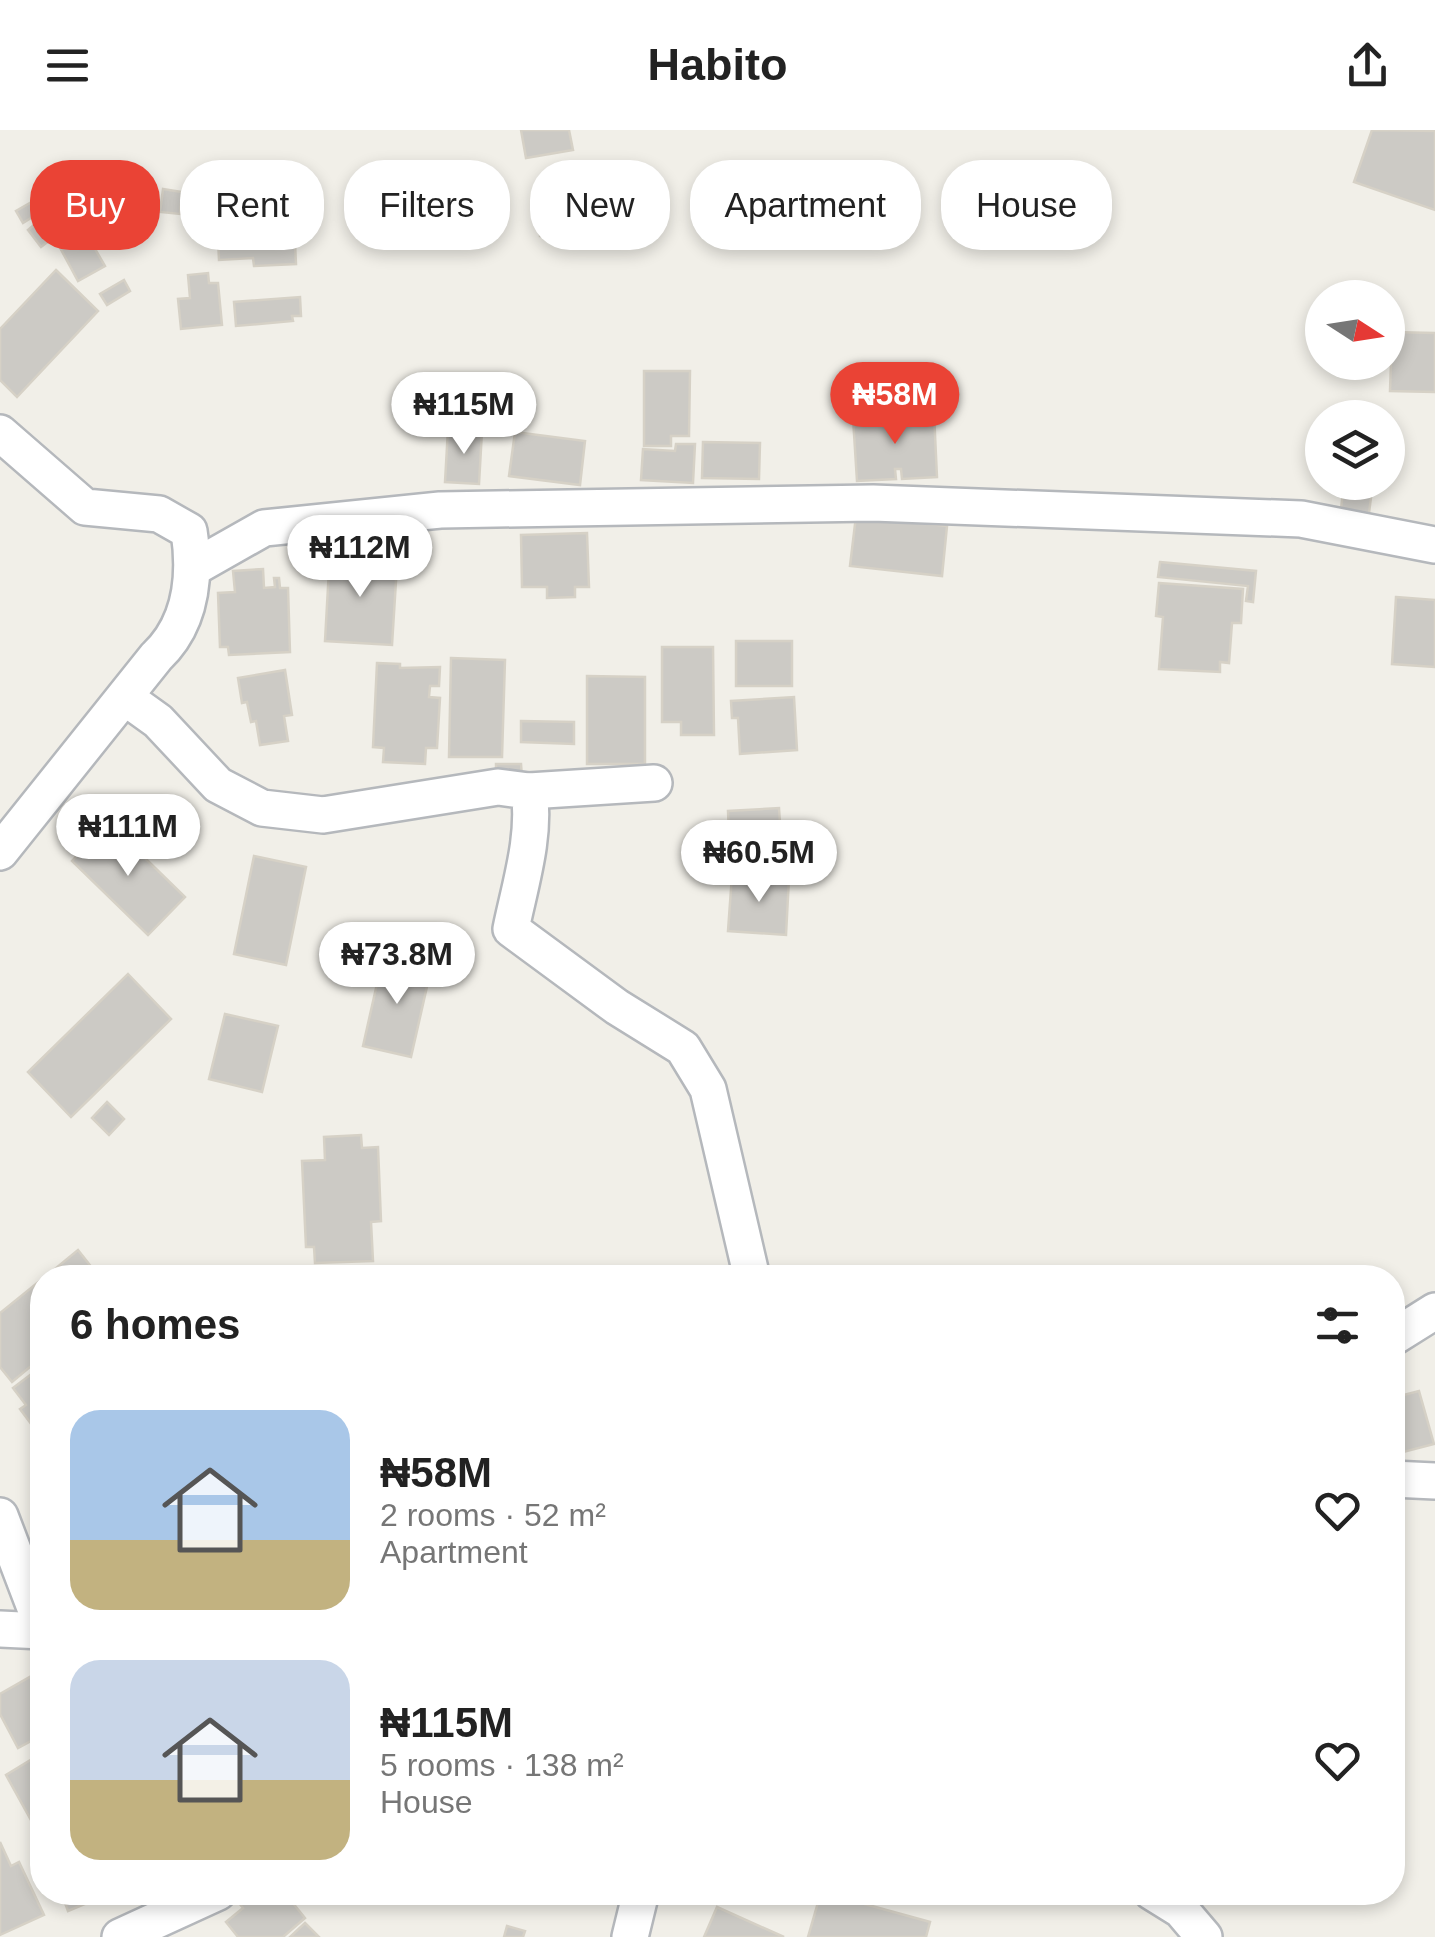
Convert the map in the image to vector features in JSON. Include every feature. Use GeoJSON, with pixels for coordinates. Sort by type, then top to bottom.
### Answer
{"type":"FeatureCollection","features":[{"type":"Feature","properties":{"kind":"street"},"geometry":{"type":"LineString","coordinates":[[0,433],[86,507],[159,514],[189,532],[195,566],[186,610],[173,641],[156,657],[0,852]]}},
{"type":"Feature","properties":{"kind":"street"},"geometry":{"type":"LineString","coordinates":[[195,566],[264,528],[479,509],[873,503],[1301,519],[1435,545]]}},
{"type":"Feature","properties":{"kind":"street"},"geometry":{"type":"LineString","coordinates":[[126,698],[158,722],[218,784],[262,808],[323,815],[498,787],[529,791],[654,783]]}},
{"type":"Feature","properties":{"kind":"street"},"geometry":{"type":"LineString","coordinates":[[529,791],[532,810],[528,846],[511,929],[617,1007],[683,1048],[708,1089],[749,1265]]}},
{"type":"Feature","properties":{"kind":"street"},"geometry":{"type":"LineString","coordinates":[[1405,1330],[1435,1311]]}},
{"type":"Feature","properties":{"kind":"street"},"geometry":{"type":"LineString","coordinates":[[1405,1480],[1435,1480]]}},
{"type":"Feature","properties":{"kind":"street"},"geometry":{"type":"LineString","coordinates":[[0,1516],[30,1597]]}},
{"type":"Feature","properties":{"kind":"street"},"geometry":{"type":"LineString","coordinates":[[0,1629],[30,1629]]}},
{"type":"Feature","properties":{"kind":"street"},"geometry":{"type":"LineString","coordinates":[[120,1937],[190,1905]]}},
{"type":"Feature","properties":{"kind":"street"},"geometry":{"type":"LineString","coordinates":[[630,1937],[638,1905]]}},
{"type":"Feature","properties":{"kind":"street"},"geometry":{"type":"LineString","coordinates":[[1173,1905],[1204,1937]]}},
{"type":"Feature","properties":{"kind":"building"},"geometry":{"type":"Polygon","coordinates":[[[521,130],[569,130],[573,150],[526,158],[521,130]]]}},
{"type":"Feature","properties":{"kind":"building"},"geometry":{"type":"Polygon","coordinates":[[[1372,130],[1435,131],[1435,210],[1354,182],[1372,130]]]}},
{"type":"Feature","properties":{"kind":"building"},"geometry":{"type":"Polygon","coordinates":[[[163,189],[180,192],[180,214],[160,212],[163,189]]]}},
{"type":"Feature","properties":{"kind":"building"},"geometry":{"type":"Polygon","coordinates":[[[30,203],[30,218],[23,223],[16,211],[30,203]]]}},
{"type":"Feature","properties":{"kind":"building"},"geometry":{"type":"Polygon","coordinates":[[[61,250],[96,250],[105,266],[78,281],[61,250]]]}},
{"type":"Feature","properties":{"kind":"building"},"geometry":{"type":"Polygon","coordinates":[[[218,250],[295,250],[296,264],[254,266],[253,258],[219,260],[218,250]]]}},
{"type":"Feature","properties":{"kind":"building"},"geometry":{"type":"Polygon","coordinates":[[[56,270],[98,311],[17,397],[0,380],[0,329],[56,270]]]}},
{"type":"Feature","properties":{"kind":"building"},"geometry":{"type":"Polygon","coordinates":[[[208,273],[209,283],[218,283],[222,325],[181,329],[178,299],[190,298],[188,275],[208,273]]]}},
{"type":"Feature","properties":{"kind":"building"},"geometry":{"type":"Polygon","coordinates":[[[124,280],[130,291],[107,305],[100,294],[124,280]]]}},
{"type":"Feature","properties":{"kind":"building"},"geometry":{"type":"Polygon","coordinates":[[[300,297],[301,316],[292,316],[293,321],[236,326],[234,302],[300,297]]]}},
{"type":"Feature","properties":{"kind":"building"},"geometry":{"type":"Polygon","coordinates":[[[1405,332],[1435,333],[1435,392],[1390,391],[1390,380],[1405,380],[1405,332]]]}},
{"type":"Feature","properties":{"kind":"building"},"geometry":{"type":"Polygon","coordinates":[[[644,371],[690,371],[689,436],[671,436],[671,446],[644,446],[644,371]]]}},
{"type":"Feature","properties":{"kind":"building"},"geometry":{"type":"Polygon","coordinates":[[[934,413],[937,477],[902,479],[901,469],[895,469],[896,479],[857,481],[853,418],[934,413]]]}},
{"type":"Feature","properties":{"kind":"building"},"geometry":{"type":"Polygon","coordinates":[[[448,429],[482,431],[479,484],[445,482],[448,429]]]}},
{"type":"Feature","properties":{"kind":"building"},"geometry":{"type":"Polygon","coordinates":[[[515,432],[585,441],[580,485],[509,476],[515,432]]]}},
{"type":"Feature","properties":{"kind":"building"},"geometry":{"type":"Polygon","coordinates":[[[703,442],[760,443],[759,479],[702,478],[703,442]]]}},
{"type":"Feature","properties":{"kind":"building"},"geometry":{"type":"Polygon","coordinates":[[[676,444],[695,444],[693,483],[641,480],[643,449],[675,451],[676,444]]]}},
{"type":"Feature","properties":{"kind":"building"},"geometry":{"type":"Polygon","coordinates":[[[1342,500],[1371,500],[1369,513],[1341,509],[1342,500]]]}},
{"type":"Feature","properties":{"kind":"building"},"geometry":{"type":"Polygon","coordinates":[[[856,516],[947,526],[942,576],[850,566],[856,516]]]}},
{"type":"Feature","properties":{"kind":"building"},"geometry":{"type":"Polygon","coordinates":[[[587,533],[589,587],[575,587],[575,597],[547,598],[547,587],[522,587],[521,535],[587,533]]]}},
{"type":"Feature","properties":{"kind":"building"},"geometry":{"type":"Polygon","coordinates":[[[330,551],[373,554],[373,564],[397,565],[392,645],[325,641],[330,551]]]}},
{"type":"Feature","properties":{"kind":"building"},"geometry":{"type":"Polygon","coordinates":[[[1160,562],[1256,571],[1253,602],[1246,601],[1248,586],[1158,577],[1160,562]]]}},
{"type":"Feature","properties":{"kind":"building"},"geometry":{"type":"Polygon","coordinates":[[[263,569],[264,588],[275,587],[274,578],[279,578],[280,588],[288,588],[290,652],[229,655],[228,647],[220,647],[218,593],[235,592],[233,571],[263,569]]]}},
{"type":"Feature","properties":{"kind":"building"},"geometry":{"type":"Polygon","coordinates":[[[1159,583],[1243,589],[1241,623],[1232,623],[1229,663],[1220,662],[1220,672],[1159,669],[1163,617],[1156,616],[1159,583]]]}},
{"type":"Feature","properties":{"kind":"building"},"geometry":{"type":"Polygon","coordinates":[[[1396,597],[1435,600],[1435,667],[1392,664],[1396,597]]]}},
{"type":"Feature","properties":{"kind":"building"},"geometry":{"type":"Polygon","coordinates":[[[736,641],[792,641],[792,686],[736,686],[736,641]]]}},
{"type":"Feature","properties":{"kind":"building"},"geometry":{"type":"Polygon","coordinates":[[[662,647],[713,647],[714,735],[681,735],[681,722],[662,722],[662,647]]]}},
{"type":"Feature","properties":{"kind":"building"},"geometry":{"type":"Polygon","coordinates":[[[451,658],[505,660],[502,757],[449,757],[451,658]]]}},
{"type":"Feature","properties":{"kind":"building"},"geometry":{"type":"Polygon","coordinates":[[[377,663],[400,664],[400,668],[440,667],[439,686],[430,686],[429,697],[440,698],[437,748],[426,748],[425,764],[383,762],[384,748],[373,747],[377,663]]]}},
{"type":"Feature","properties":{"kind":"building"},"geometry":{"type":"Polygon","coordinates":[[[285,670],[292,715],[284,716],[288,741],[260,745],[256,721],[251,722],[247,702],[242,703],[238,678],[285,670]]]}},
{"type":"Feature","properties":{"kind":"building"},"geometry":{"type":"Polygon","coordinates":[[[587,676],[645,677],[645,764],[587,764],[587,676]]]}},
{"type":"Feature","properties":{"kind":"building"},"geometry":{"type":"Polygon","coordinates":[[[794,697],[797,750],[740,754],[738,718],[732,718],[731,701],[794,697]]]}},
{"type":"Feature","properties":{"kind":"building"},"geometry":{"type":"Polygon","coordinates":[[[521,721],[574,722],[574,744],[521,742],[521,721]]]}},
{"type":"Feature","properties":{"kind":"building"},"geometry":{"type":"Polygon","coordinates":[[[496,764],[521,764],[522,777],[496,778],[496,764]]]}},
{"type":"Feature","properties":{"kind":"building"},"geometry":{"type":"Polygon","coordinates":[[[779,808],[782,855],[730,858],[728,811],[779,808]]]}},
{"type":"Feature","properties":{"kind":"building"},"geometry":{"type":"Polygon","coordinates":[[[108,822],[185,897],[148,935],[72,861],[108,822]]]}},
{"type":"Feature","properties":{"kind":"building"},"geometry":{"type":"Polygon","coordinates":[[[254,856],[306,867],[286,965],[234,954],[254,856]]]}},
{"type":"Feature","properties":{"kind":"building"},"geometry":{"type":"Polygon","coordinates":[[[732,875],[789,878],[786,935],[728,931],[732,875]]]}},
{"type":"Feature","properties":{"kind":"building"},"geometry":{"type":"Polygon","coordinates":[[[383,957],[431,969],[411,1057],[363,1046],[383,957]]]}},
{"type":"Feature","properties":{"kind":"building"},"geometry":{"type":"Polygon","coordinates":[[[128,974],[171,1019],[71,1117],[28,1072],[128,974]]]}},
{"type":"Feature","properties":{"kind":"building"},"geometry":{"type":"Polygon","coordinates":[[[225,1014],[278,1026],[262,1092],[209,1079],[225,1014]]]}},
{"type":"Feature","properties":{"kind":"building"},"geometry":{"type":"Polygon","coordinates":[[[107,1102],[124,1119],[109,1135],[92,1118],[107,1102]]]}},
{"type":"Feature","properties":{"kind":"building"},"geometry":{"type":"Polygon","coordinates":[[[361,1135],[362,1148],[378,1147],[381,1221],[371,1222],[373,1261],[315,1263],[314,1247],[306,1247],[302,1161],[325,1160],[324,1137],[361,1135]]]}},
{"type":"Feature","properties":{"kind":"building"},"geometry":{"type":"Polygon","coordinates":[[[78,1250],[90,1265],[60,1265],[78,1250]]]}},
{"type":"Feature","properties":{"kind":"building"},"geometry":{"type":"Polygon","coordinates":[[[30,1289],[30,1367],[12,1382],[0,1367],[0,1313],[30,1289]]]}},
{"type":"Feature","properties":{"kind":"building"},"geometry":{"type":"Polygon","coordinates":[[[30,1375],[30,1422],[20,1409],[26,1405],[13,1388],[30,1375]]]}},
{"type":"Feature","properties":{"kind":"building"},"geometry":{"type":"Polygon","coordinates":[[[1419,1391],[1434,1444],[1405,1452],[1405,1395],[1419,1391]]]}},
{"type":"Feature","properties":{"kind":"building"},"geometry":{"type":"Polygon","coordinates":[[[30,1677],[30,1742],[18,1748],[0,1714],[0,1694],[30,1677]]]}},
{"type":"Feature","properties":{"kind":"building"},"geometry":{"type":"Polygon","coordinates":[[[30,1760],[30,1818],[6,1775],[30,1760]]]}},
{"type":"Feature","properties":{"kind":"building"},"geometry":{"type":"Polygon","coordinates":[[[0,1842],[11,1866],[19,1862],[30,1885],[30,1905],[39,1905],[44,1915],[0,1935],[0,1842]]]}},
{"type":"Feature","properties":{"kind":"building"},"geometry":{"type":"Polygon","coordinates":[[[241,1905],[294,1905],[305,1918],[283,1937],[238,1937],[226,1922],[243,1908],[241,1905]]]}},
{"type":"Feature","properties":{"kind":"building"},"geometry":{"type":"Polygon","coordinates":[[[817,1905],[868,1905],[930,1922],[926,1937],[808,1937],[817,1905]]]}},
{"type":"Feature","properties":{"kind":"building"},"geometry":{"type":"Polygon","coordinates":[[[717,1907],[784,1937],[704,1937],[717,1907]]]}},
{"type":"Feature","properties":{"kind":"building"},"geometry":{"type":"Polygon","coordinates":[[[305,1923],[319,1937],[290,1937],[305,1923]]]}},
{"type":"Feature","properties":{"kind":"building"},"geometry":{"type":"Polygon","coordinates":[[[507,1926],[525,1931],[523,1937],[504,1937],[507,1926]]]}}]}
